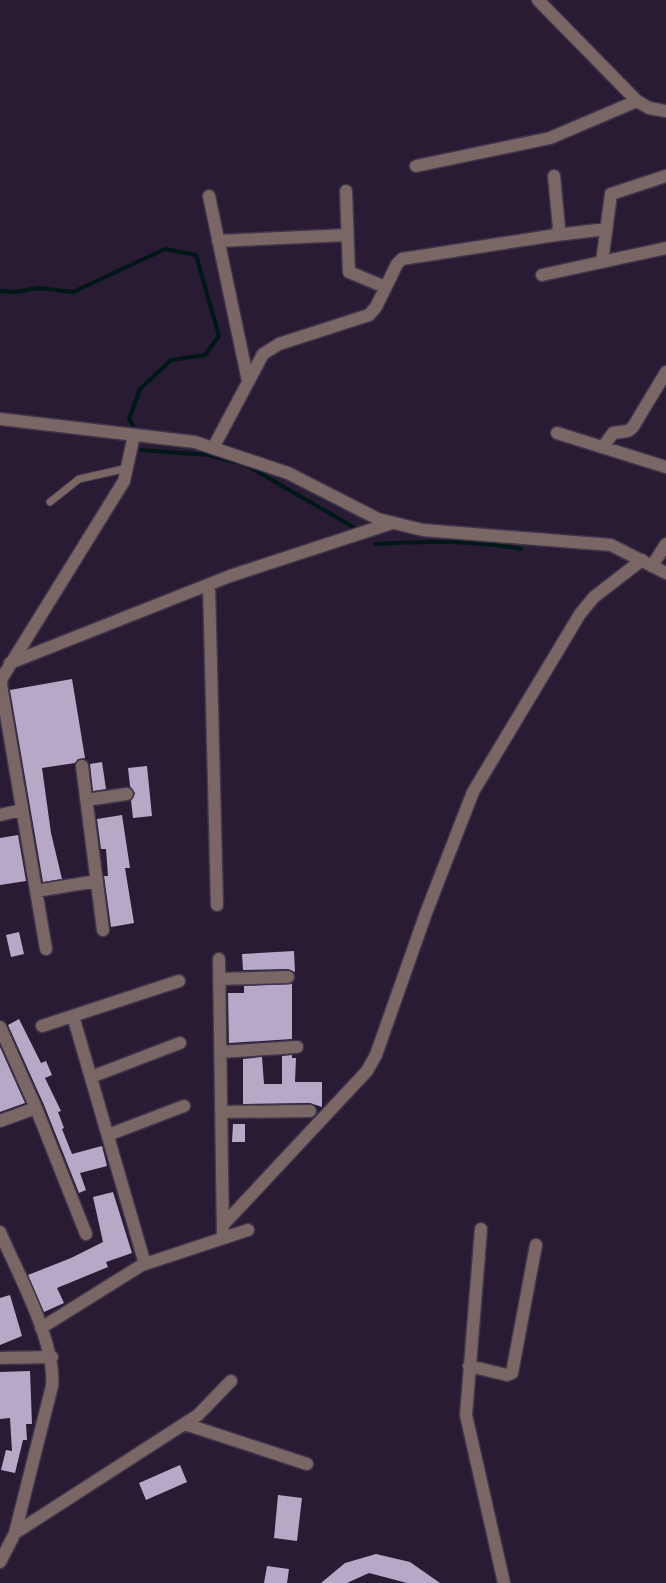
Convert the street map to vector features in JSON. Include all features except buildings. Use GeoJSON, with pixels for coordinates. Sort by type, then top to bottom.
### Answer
{"type":"FeatureCollection","features":[{"type":"Feature","properties":{"kind":"street"},"geometry":{"type":"LineString","coordinates":[[538,0],[638,101],[649,108],[666,111]]}},
{"type":"Feature","properties":{"kind":"street"},"geometry":{"type":"LineString","coordinates":[[416,166],[550,138],[638,101]]}},
{"type":"Feature","properties":{"kind":"street"},"geometry":{"type":"LineString","coordinates":[[554,176],[559,228],[556,235]]}},
{"type":"Feature","properties":{"kind":"street"},"geometry":{"type":"LineString","coordinates":[[602,262],[611,194],[666,176]]}},
{"type":"Feature","properties":{"kind":"street"},"geometry":{"type":"LineString","coordinates":[[346,191],[350,272],[385,287]]}},
{"type":"Feature","properties":{"kind":"street"},"geometry":{"type":"LineString","coordinates":[[209,196],[248,381]]}},
{"type":"Feature","properties":{"kind":"street"},"geometry":{"type":"LineString","coordinates":[[213,448],[263,354],[280,344],[369,316],[376,307],[397,264],[409,257],[606,229]]}},
{"type":"Feature","properties":{"kind":"street"},"geometry":{"type":"LineString","coordinates":[[218,241],[347,235]]}},
{"type":"Feature","properties":{"kind":"street"},"geometry":{"type":"LineString","coordinates":[[542,274],[666,248]]}},
{"type":"Feature","properties":{"kind":"street"},"geometry":{"type":"LineString","coordinates":[[603,448],[613,433],[628,431],[633,427],[666,372]]}},
{"type":"Feature","properties":{"kind":"street"},"geometry":{"type":"LineString","coordinates":[[0,419],[195,442],[288,473],[378,519],[392,523],[423,530],[611,545],[666,573]]}},
{"type":"Feature","properties":{"kind":"street"},"geometry":{"type":"LineString","coordinates":[[557,433],[666,467]]}},
{"type":"Feature","properties":{"kind":"street"},"geometry":{"type":"LineString","coordinates":[[46,948],[1,685],[2,678],[5,664],[124,481],[134,435]]}},
{"type":"Feature","properties":{"kind":"street"},"geometry":{"type":"LineString","coordinates":[[5,664],[209,585],[392,523]]}},
{"type":"Feature","properties":{"kind":"street"},"geometry":{"type":"LineString","coordinates":[[223,1224],[367,1071],[376,1055],[473,792],[580,614],[594,597],[647,563],[666,544]]}},
{"type":"Feature","properties":{"kind":"street"},"geometry":{"type":"LineString","coordinates":[[209,585],[217,905]]}},
{"type":"Feature","properties":{"kind":"street"},"geometry":{"type":"LineString","coordinates":[[82,766],[103,930]]}},
{"type":"Feature","properties":{"kind":"street"},"geometry":{"type":"LineString","coordinates":[[86,800],[127,794]]}},
{"type":"Feature","properties":{"kind":"street"},"geometry":{"type":"LineString","coordinates":[[0,815],[22,810]]}},
{"type":"Feature","properties":{"kind":"street"},"geometry":{"type":"LineString","coordinates":[[36,891],[97,881]]}},
{"type":"Feature","properties":{"kind":"street"},"geometry":{"type":"LineString","coordinates":[[219,959],[223,1238]]}},
{"type":"Feature","properties":{"kind":"street"},"geometry":{"type":"LineString","coordinates":[[219,979],[288,977]]}},
{"type":"Feature","properties":{"kind":"street"},"geometry":{"type":"LineString","coordinates":[[42,1026],[179,981]]}},
{"type":"Feature","properties":{"kind":"street"},"geometry":{"type":"LineString","coordinates":[[73,1016],[145,1264]]}},
{"type":"Feature","properties":{"kind":"street"},"geometry":{"type":"LineString","coordinates":[[0,1027],[36,1108],[86,1234]]}},
{"type":"Feature","properties":{"kind":"street"},"geometry":{"type":"LineString","coordinates":[[90,1077],[180,1043]]}},
{"type":"Feature","properties":{"kind":"street"},"geometry":{"type":"LineString","coordinates":[[220,1052],[297,1047]]}},
{"type":"Feature","properties":{"kind":"street"},"geometry":{"type":"LineString","coordinates":[[108,1135],[184,1106]]}},
{"type":"Feature","properties":{"kind":"street"},"geometry":{"type":"LineString","coordinates":[[0,1121],[36,1108]]}},
{"type":"Feature","properties":{"kind":"street"},"geometry":{"type":"LineString","coordinates":[[221,1112],[310,1111]]}},
{"type":"Feature","properties":{"kind":"street"},"geometry":{"type":"LineString","coordinates":[[481,1229],[466,1415],[504,1583]]}},
{"type":"Feature","properties":{"kind":"street"},"geometry":{"type":"LineString","coordinates":[[41,1328],[145,1264],[248,1230]]}},
{"type":"Feature","properties":{"kind":"street"},"geometry":{"type":"LineString","coordinates":[[0,1232],[52,1357],[52,1386],[14,1533],[0,1562]]}},
{"type":"Feature","properties":{"kind":"street"},"geometry":{"type":"LineString","coordinates":[[469,1366],[507,1375],[512,1373],[536,1245]]}},
{"type":"Feature","properties":{"kind":"street"},"geometry":{"type":"LineString","coordinates":[[0,1358],[52,1357]]}},
{"type":"Feature","properties":{"kind":"street"},"geometry":{"type":"LineString","coordinates":[[14,1533],[185,1424],[203,1411],[231,1381]]}},
{"type":"Feature","properties":{"kind":"street"},"geometry":{"type":"LineString","coordinates":[[185,1424],[307,1464]]}},
{"type":"Feature","properties":{"kind":"lane"},"geometry":{"type":"LineString","coordinates":[[50,502],[79,479],[128,468]]}},
{"type":"Feature","properties":{"kind":"waterway"},"geometry":{"type":"LineString","coordinates":[[0,291],[16,292],[38,288],[73,292],[165,249],[196,255],[219,336],[205,355],[171,360],[140,389],[129,419],[133,425]]}},
{"type":"Feature","properties":{"kind":"waterway"},"geometry":{"type":"LineString","coordinates":[[141,450],[209,455],[246,465],[357,529]]}},
{"type":"Feature","properties":{"kind":"waterway"},"geometry":{"type":"LineString","coordinates":[[375,544],[448,542],[485,544],[521,549]]}}]}
